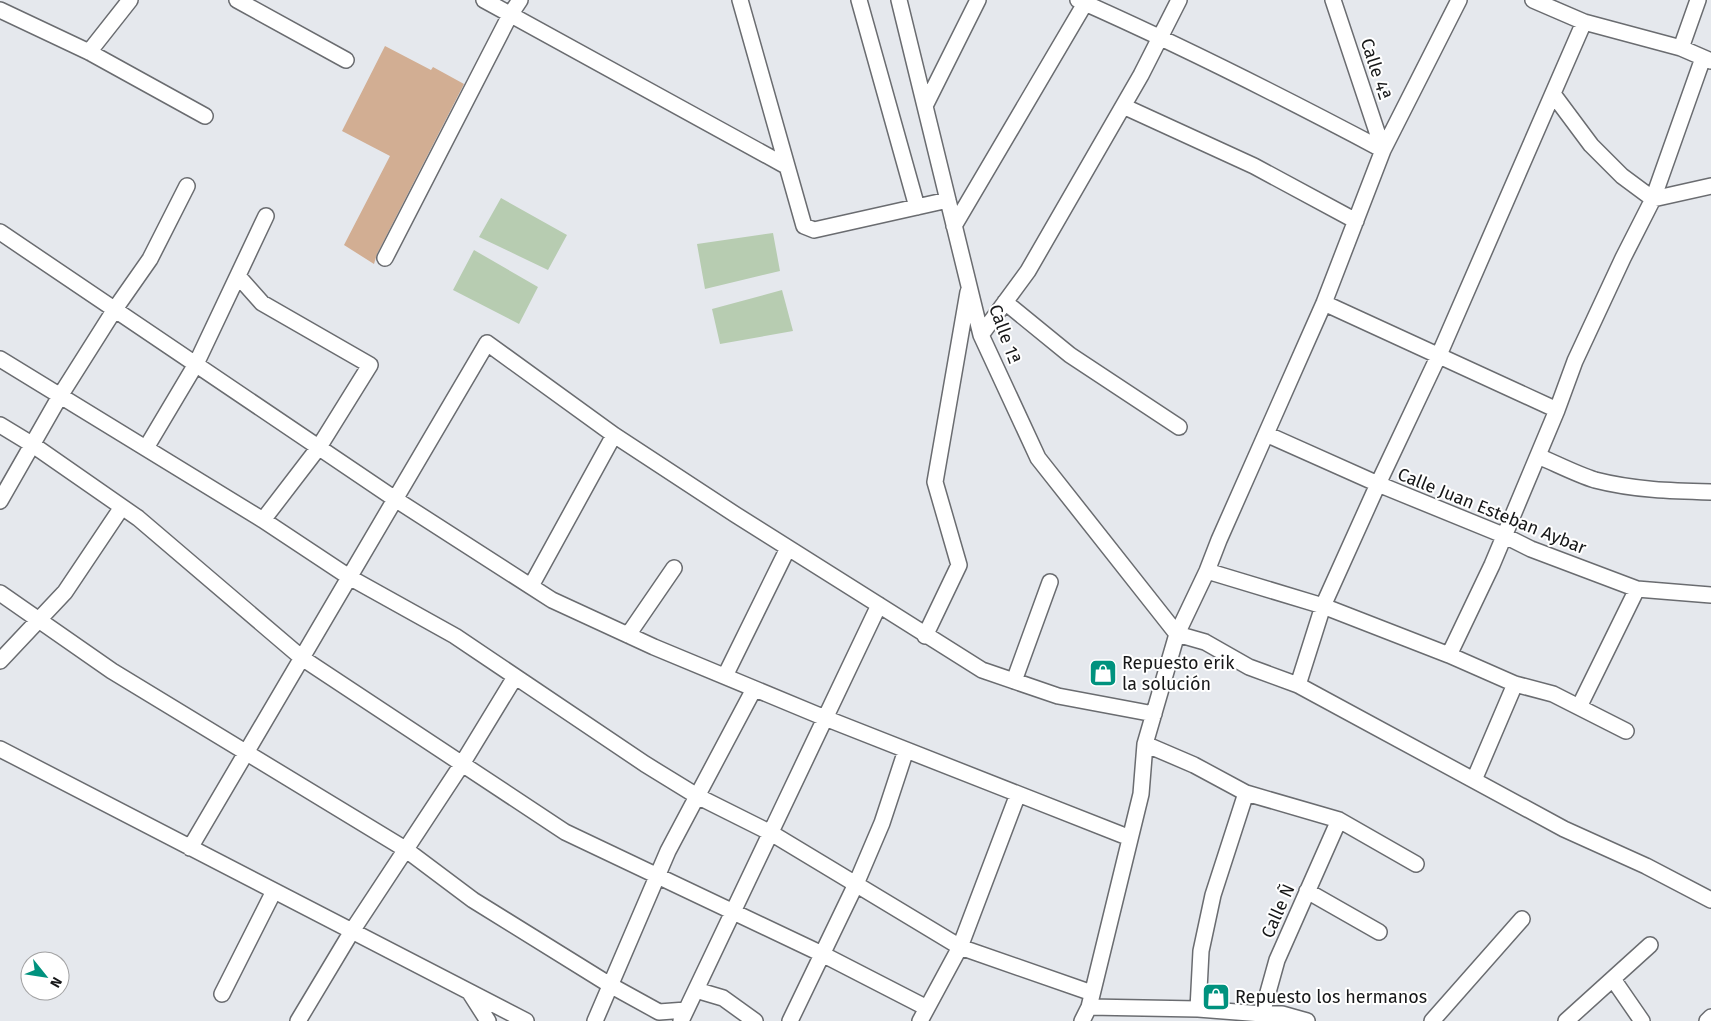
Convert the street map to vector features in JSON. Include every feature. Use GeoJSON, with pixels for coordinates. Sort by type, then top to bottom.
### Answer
{"type":"FeatureCollection","features":[{"type":"Feature","properties":{"kind":"street"},"geometry":{"type":"LineString","coordinates":[[89,52],[130,0]]}},
{"type":"Feature","properties":{"kind":"street"},"geometry":{"type":"LineString","coordinates":[[237,0],[346,60]]}},
{"type":"Feature","properties":{"kind":"street"},"geometry":{"type":"LineString","coordinates":[[484,0],[786,166]]}},
{"type":"Feature","properties":{"kind":"street"},"geometry":{"type":"LineString","coordinates":[[385,258],[510,15],[520,0]]}},
{"type":"Feature","properties":{"kind":"street"},"geometry":{"type":"LineString","coordinates":[[859,0],[917,207]]}},
{"type":"Feature","properties":{"kind":"street"},"geometry":{"type":"LineString","coordinates":[[925,106],[978,0]]}},
{"type":"Feature","properties":{"kind":"street"},"geometry":{"type":"LineString","coordinates":[[981,336],[1028,271],[1123,106],[1180,0]]}},
{"type":"Feature","properties":{"kind":"street","name":"Calle 4ª"},"geometry":{"type":"LineString","coordinates":[[1333,0],[1383,150]]}},
{"type":"Feature","properties":{"kind":"street"},"geometry":{"type":"LineString","coordinates":[[1082,1021],[1091,1000],[1141,794],[1145,744],[1177,634],[1207,571],[1324,303],[1383,150],[1459,0]]}},
{"type":"Feature","properties":{"kind":"street"},"geometry":{"type":"LineString","coordinates":[[1449,655],[1492,564],[1557,410],[1579,352],[1653,199],[1707,59],[1681,48],[1584,22],[1533,0]]}},
{"type":"Feature","properties":{"kind":"street"},"geometry":{"type":"LineString","coordinates":[[1681,48],[1698,0]]}},
{"type":"Feature","properties":{"kind":"street"},"geometry":{"type":"LineString","coordinates":[[739,1],[804,226],[814,230],[948,200]]}},
{"type":"Feature","properties":{"kind":"street"},"geometry":{"type":"LineString","coordinates":[[954,226],[1083,1],[1284,98],[1383,150]]}},
{"type":"Feature","properties":{"kind":"street","name":"Calle 1ª"},"geometry":{"type":"LineString","coordinates":[[900,2],[981,336],[1038,458],[1177,634]]}},
{"type":"Feature","properties":{"kind":"street"},"geometry":{"type":"LineString","coordinates":[[0,10],[89,52],[205,116]]}},
{"type":"Feature","properties":{"kind":"street"},"geometry":{"type":"LineString","coordinates":[[1298,685],[1323,606],[1438,356],[1584,22]]}},
{"type":"Feature","properties":{"kind":"street"},"geometry":{"type":"LineString","coordinates":[[1553,94],[1591,145],[1622,176],[1653,199],[1711,186]]}},
{"type":"Feature","properties":{"kind":"street"},"geometry":{"type":"LineString","coordinates":[[1123,106],[1254,166],[1356,221]]}},
{"type":"Feature","properties":{"kind":"street"},"geometry":{"type":"LineString","coordinates":[[0,501],[60,396],[115,309],[150,259],[188,186]]}},
{"type":"Feature","properties":{"kind":"street"},"geometry":{"type":"LineString","coordinates":[[146,448],[196,364],[266,216]]}},
{"type":"Feature","properties":{"kind":"street"},"geometry":{"type":"LineString","coordinates":[[0,232],[396,499],[552,600],[754,689],[1130,838]]}},
{"type":"Feature","properties":{"kind":"street"},"geometry":{"type":"LineString","coordinates":[[238,276],[262,303],[370,365],[319,447],[263,520]]}},
{"type":"Feature","properties":{"kind":"street"},"geometry":{"type":"LineString","coordinates":[[926,636],[959,565],[935,482],[969,285]]}},
{"type":"Feature","properties":{"kind":"street"},"geometry":{"type":"LineString","coordinates":[[1005,302],[1070,355],[1179,427]]}},
{"type":"Feature","properties":{"kind":"street"},"geometry":{"type":"LineString","coordinates":[[1324,303],[1557,410]]}},
{"type":"Feature","properties":{"kind":"street"},"geometry":{"type":"LineString","coordinates":[[190,848],[487,343],[614,435],[736,515],[982,670],[1058,696],[1154,714]]}},
{"type":"Feature","properties":{"kind":"street"},"geometry":{"type":"LineString","coordinates":[[0,359],[263,520],[349,577],[455,636],[645,764],[697,796],[771,833],[960,947],[1091,1000],[1198,1009],[1261,1018],[1282,1014],[1307,1021]]}},
{"type":"Feature","properties":{"kind":"street"},"geometry":{"type":"LineString","coordinates":[[0,425],[33,445],[138,518],[302,658],[564,832],[822,954],[923,1015],[960,947],[1018,794]]}},
{"type":"Feature","properties":{"kind":"street","name":"Calle Juan Esteban Aybar"},"geometry":{"type":"LineString","coordinates":[[1266,434],[1378,484],[1503,535],[1531,549],[1637,589],[1711,595]]}},
{"type":"Feature","properties":{"kind":"street"},"geometry":{"type":"LineString","coordinates":[[531,586],[614,435]]}},
{"type":"Feature","properties":{"kind":"street"},"geometry":{"type":"LineString","coordinates":[[1538,456],[1594,479],[1629,487],[1657,491],[1711,492]]}},
{"type":"Feature","properties":{"kind":"street"},"geometry":{"type":"LineString","coordinates":[[0,660],[66,592],[122,507]]}},
{"type":"Feature","properties":{"kind":"street"},"geometry":{"type":"LineString","coordinates":[[725,676],[788,548]]}},
{"type":"Feature","properties":{"kind":"street"},"geometry":{"type":"LineString","coordinates":[[628,635],[674,568]]}},
{"type":"Feature","properties":{"kind":"street"},"geometry":{"type":"LineString","coordinates":[[1207,571],[1323,606],[1449,655],[1516,684],[1553,694],[1626,731]]}},
{"type":"Feature","properties":{"kind":"street"},"geometry":{"type":"LineString","coordinates":[[1014,681],[1050,582]]}},
{"type":"Feature","properties":{"kind":"street"},"geometry":{"type":"LineString","coordinates":[[1579,707],[1637,589]]}},
{"type":"Feature","properties":{"kind":"street"},"geometry":{"type":"LineString","coordinates":[[0,593],[112,671],[406,849],[473,900],[610,985],[659,1012],[684,1016],[878,605]]}},
{"type":"Feature","properties":{"kind":"street"},"geometry":{"type":"LineString","coordinates":[[1177,634],[1205,642],[1249,668],[1298,685],[1564,829],[1646,866],[1711,900]]}},
{"type":"Feature","properties":{"kind":"street"},"geometry":{"type":"LineString","coordinates":[[298,1021],[352,931],[462,764],[515,677]]}},
{"type":"Feature","properties":{"kind":"street"},"geometry":{"type":"LineString","coordinates":[[1474,780],[1516,684]]}},
{"type":"Feature","properties":{"kind":"street"},"geometry":{"type":"LineString","coordinates":[[595,1021],[668,851],[754,689]]}},
{"type":"Feature","properties":{"kind":"street"},"geometry":{"type":"LineString","coordinates":[[1145,744],[1194,765],[1246,793],[1339,820],[1416,864]]}},
{"type":"Feature","properties":{"kind":"street"},"geometry":{"type":"LineString","coordinates":[[0,749],[526,1021]]}},
{"type":"Feature","properties":{"kind":"street"},"geometry":{"type":"LineString","coordinates":[[790,1021],[856,884],[882,823],[906,750]]}},
{"type":"Feature","properties":{"kind":"street"},"geometry":{"type":"LineString","coordinates":[[1198,1009],[1201,951],[1209,913],[1246,793]]}},
{"type":"Feature","properties":{"kind":"street","name":"Calle Ñ"},"geometry":{"type":"LineString","coordinates":[[1261,1018],[1277,960],[1339,820]]}},
{"type":"Feature","properties":{"kind":"street"},"geometry":{"type":"LineString","coordinates":[[222,994],[274,891]]}},
{"type":"Feature","properties":{"kind":"street"},"geometry":{"type":"LineString","coordinates":[[1307,891],[1379,932]]}},
{"type":"Feature","properties":{"kind":"street"},"geometry":{"type":"LineString","coordinates":[[1432,1021],[1522,919]]}},
{"type":"Feature","properties":{"kind":"street"},"geometry":{"type":"LineString","coordinates":[[1566,1021],[1650,945]]}},
{"type":"Feature","properties":{"kind":"street"},"geometry":{"type":"LineString","coordinates":[[1613,979],[1642,1021]]}},
{"type":"Feature","properties":{"kind":"street"},"geometry":{"type":"LineString","coordinates":[[696,990],[723,998],[755,1021]]}},
{"type":"Feature","properties":{"kind":"street"},"geometry":{"type":"LineString","coordinates":[[469,992],[488,1021]]}},
{"type":"Feature","properties":{"kind":"street"},"geometry":{"type":"LineString","coordinates":[[1707,1021],[1711,1017]]}},
{"type":"Feature","properties":{"kind":"green space"},"geometry":{"type":"Polygon","coordinates":[[[501,198],[567,235],[548,270],[479,237],[501,198]]]}},
{"type":"Feature","properties":{"kind":"green space"},"geometry":{"type":"Polygon","coordinates":[[[773,233],[780,271],[705,289],[697,244],[773,233]]]}},
{"type":"Feature","properties":{"kind":"green space"},"geometry":{"type":"Polygon","coordinates":[[[474,250],[538,287],[519,324],[453,290],[474,250]]]}},
{"type":"Feature","properties":{"kind":"green space"},"geometry":{"type":"Polygon","coordinates":[[[782,290],[793,331],[720,344],[712,309],[782,290]]]}},
{"type":"Feature","properties":{"kind":"building"},"geometry":{"type":"Polygon","coordinates":[[[385,46],[431,70],[433,67],[464,84],[377,254],[374,264],[344,245],[390,156],[342,131],[385,46]]]}},
{"type":"Feature","properties":{"kind":"place","name":"Repuesto erik la solución"},"geometry":{"type":"Point","coordinates":[1103,673]}},
{"type":"Feature","properties":{"kind":"place","name":"Repuesto los hermanos"},"geometry":{"type":"Point","coordinates":[1216,997]}}]}
